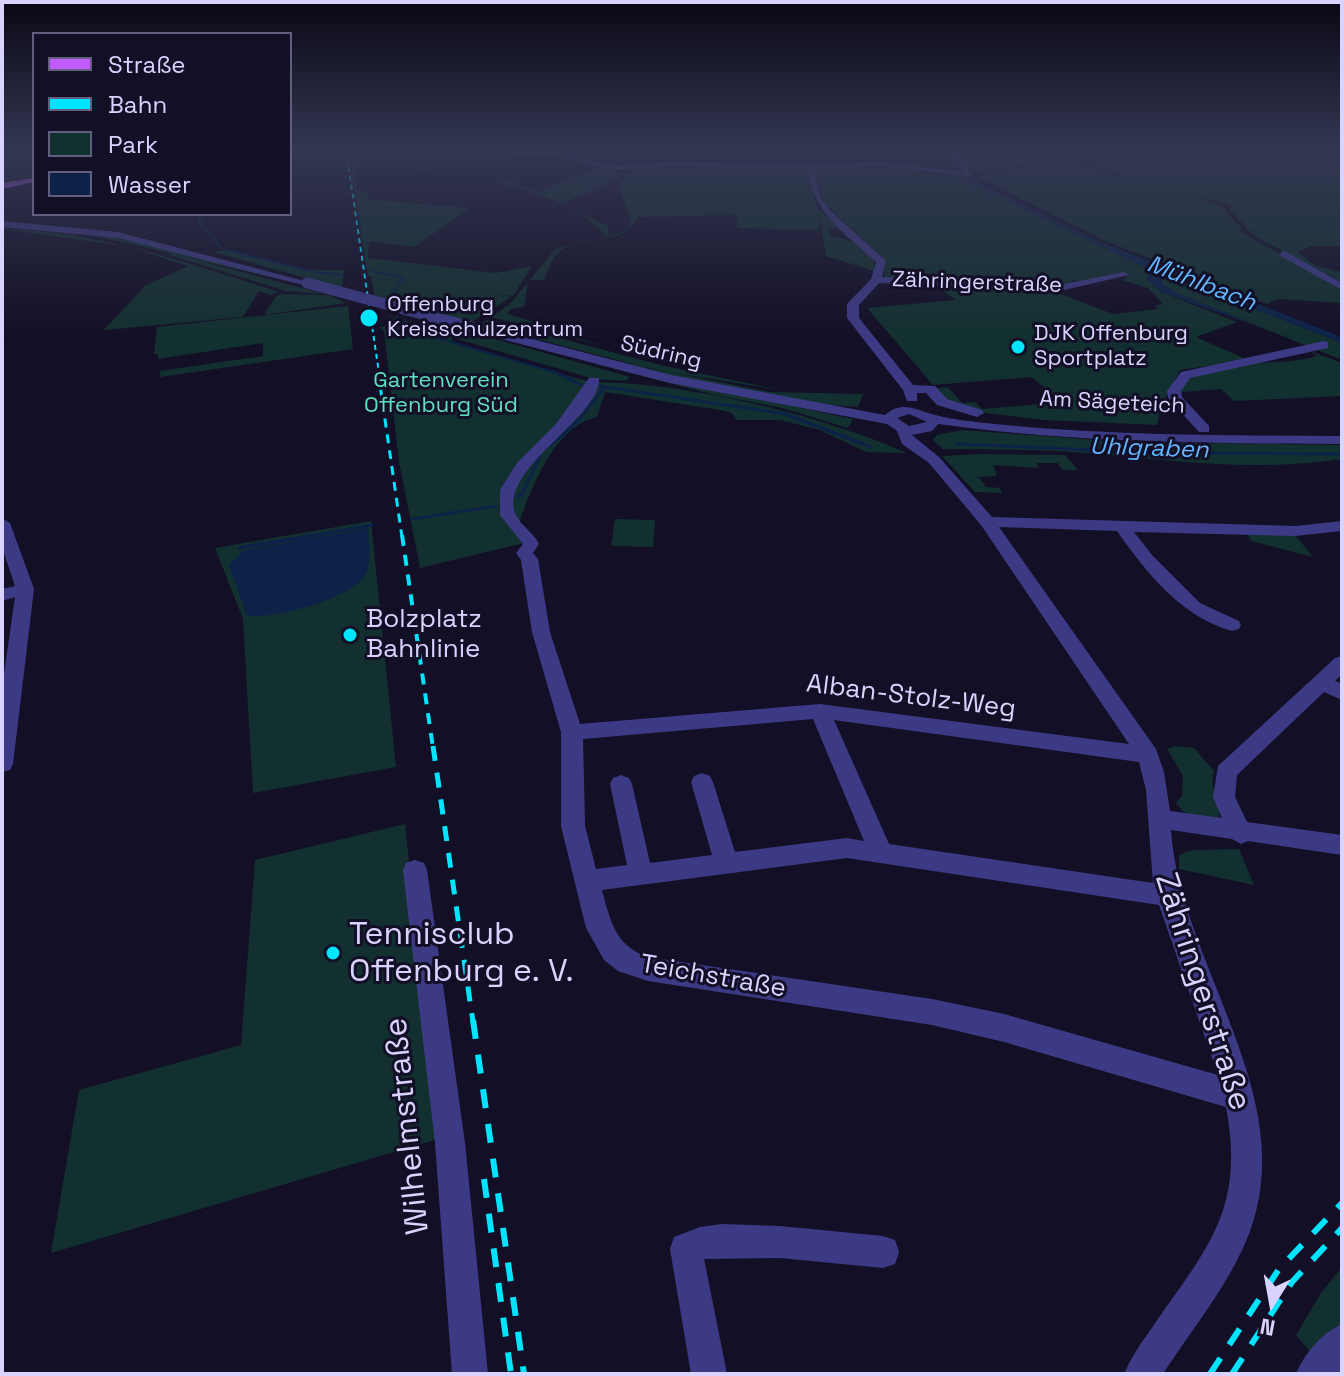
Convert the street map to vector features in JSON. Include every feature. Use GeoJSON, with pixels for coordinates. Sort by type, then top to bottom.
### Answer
{"type":"FeatureCollection","features":[{"type":"Feature","properties":{"kind":"street","name":"Zähringerstraße"},"geometry":{"type":"LineString","coordinates":[[828,213],[881,261],[876,280],[853,304],[853,318],[909,389]]}},
{"type":"Feature","properties":{"kind":"street","name":"Südring"},"geometry":{"type":"LineString","coordinates":[[2,224],[118,235],[670,379],[928,425]]}},
{"type":"Feature","properties":{"kind":"street"},"geometry":{"type":"LineString","coordinates":[[1283,253],[1342,287]]}},
{"type":"Feature","properties":{"kind":"street","name":"Zähringerstraße"},"geometry":{"type":"LineString","coordinates":[[876,280],[1055,289],[1124,275]]}},
{"type":"Feature","properties":{"kind":"street","name":"Am Sägeteich"},"geometry":{"type":"LineString","coordinates":[[909,389],[930,389],[942,402],[960,410],[1014,420],[1204,429],[1175,398],[1174,391],[1186,375],[1314,347]]}},
{"type":"Feature","properties":{"kind":"street","name":"Teichstraße"},"geometry":{"type":"LineString","coordinates":[[594,381],[562,426],[531,453],[516,474],[506,500],[508,515],[531,544],[524,553],[529,559],[541,632],[572,732],[573,826],[599,928],[613,952],[637,966],[946,1015],[1059,1043],[1239,1096]]}},
{"type":"Feature","properties":{"kind":"street"},"geometry":{"type":"LineString","coordinates":[[909,389],[911,410],[928,425],[1201,441],[1342,440]]}},
{"type":"Feature","properties":{"kind":"street"},"geometry":{"type":"LineString","coordinates":[[895,421],[911,410]]}},
{"type":"Feature","properties":{"kind":"street","name":"Zähringerstraße"},"geometry":{"type":"LineString","coordinates":[[895,421],[907,441],[934,460]]}},
{"type":"Feature","properties":{"kind":"street","name":"Zähringerstraße"},"geometry":{"type":"LineString","coordinates":[[928,425],[920,442],[987,522],[1148,755],[1155,773],[1158,848],[1169,896],[1239,1096],[1249,1149],[1247,1194],[1235,1230],[1142,1374]]}},
{"type":"Feature","properties":{"kind":"street"},"geometry":{"type":"LineString","coordinates":[[987,522],[1295,531],[1342,526]]}},
{"type":"Feature","properties":{"kind":"street"},"geometry":{"type":"LineString","coordinates":[[2,523],[25,589],[2,764]]}},
{"type":"Feature","properties":{"kind":"street"},"geometry":{"type":"LineString","coordinates":[[1123,527],[1146,559],[1194,607],[1232,625]]}},
{"type":"Feature","properties":{"kind":"street"},"geometry":{"type":"LineString","coordinates":[[2,595],[25,589]]}},
{"type":"Feature","properties":{"kind":"street"},"geometry":{"type":"LineString","coordinates":[[1241,834],[1224,797],[1226,772],[1342,663]]}},
{"type":"Feature","properties":{"kind":"street"},"geometry":{"type":"LineString","coordinates":[[1321,682],[1342,693]]}},
{"type":"Feature","properties":{"kind":"street"},"geometry":{"type":"LineString","coordinates":[[820,711],[881,852]]}},
{"type":"Feature","properties":{"kind":"street","name":"Alban-Stolz-Weg"},"geometry":{"type":"LineString","coordinates":[[572,732],[820,711],[1148,755]]}},
{"type":"Feature","properties":{"kind":"street"},"geometry":{"type":"LineString","coordinates":[[702,782],[727,865]]}},
{"type":"Feature","properties":{"kind":"street"},"geometry":{"type":"LineString","coordinates":[[621,784],[641,875]]}},
{"type":"Feature","properties":{"kind":"street"},"geometry":{"type":"LineString","coordinates":[[1159,819],[1241,834],[1342,845]]}},
{"type":"Feature","properties":{"kind":"street"},"geometry":{"type":"LineString","coordinates":[[587,881],[847,848],[1169,896]]}},
{"type":"Feature","properties":{"kind":"street","name":"Wilhelmstraße"},"geometry":{"type":"LineString","coordinates":[[415,870],[450,1143],[470,1374]]}},
{"type":"Feature","properties":{"kind":"street"},"geometry":{"type":"LineString","coordinates":[[709,1374],[686,1249],[694,1242],[722,1239],[883,1252]]}},
{"type":"Feature","properties":{"kind":"street"},"geometry":{"type":"LineString","coordinates":[[1314,1374],[1342,1342]]}},
{"type":"Feature","properties":{"kind":"green space"},"geometry":{"type":"Polygon","coordinates":[[[358,213],[463,213],[414,247],[369,241],[368,258],[496,273],[532,266],[513,296],[498,294],[511,297],[459,330],[400,314],[399,303],[375,297],[371,276],[368,276],[358,213]]]}},
{"type":"Feature","properties":{"kind":"green space"},"geometry":{"type":"Polygon","coordinates":[[[579,213],[608,226],[609,236],[605,236],[579,213]]]}},
{"type":"Feature","properties":{"kind":"green space"},"geometry":{"type":"Polygon","coordinates":[[[629,213],[735,213],[638,217],[628,229],[629,213]]]}},
{"type":"Feature","properties":{"kind":"green space"},"geometry":{"type":"Polygon","coordinates":[[[736,213],[819,213],[819,230],[737,228],[736,213]]]}},
{"type":"Feature","properties":{"kind":"green space"},"geometry":{"type":"Polygon","coordinates":[[[819,213],[839,228],[829,229],[830,237],[860,246],[874,261],[874,271],[826,256],[819,213]]]}},
{"type":"Feature","properties":{"kind":"green space"},"geometry":{"type":"Polygon","coordinates":[[[835,213],[1032,213],[1143,266],[1161,292],[1237,322],[1196,337],[1248,360],[1180,370],[1160,409],[1157,425],[1044,420],[985,413],[951,404],[936,388],[948,387],[962,403],[975,402],[982,409],[1052,403],[1046,396],[1054,395],[1031,377],[933,385],[867,308],[956,300],[937,287],[1058,293],[1113,314],[1158,309],[1155,306],[1163,304],[1148,288],[1122,280],[1128,276],[1124,274],[1079,282],[1070,279],[1076,284],[1057,288],[1049,282],[1047,286],[885,278],[882,257],[835,213]]]}},
{"type":"Feature","properties":{"kind":"green space"},"geometry":{"type":"Polygon","coordinates":[[[1041,213],[1108,245],[1342,337],[1109,246],[1041,213]]]}},
{"type":"Feature","properties":{"kind":"green space"},"geometry":{"type":"Polygon","coordinates":[[[1050,213],[1228,213],[1242,229],[1239,231],[1342,289],[1342,303],[1278,299],[1267,304],[1103,240],[1050,213]]]}},
{"type":"Feature","properties":{"kind":"green space"},"geometry":{"type":"Polygon","coordinates":[[[1233,213],[1342,213],[1342,246],[1310,246],[1298,252],[1316,266],[1342,272],[1342,282],[1253,235],[1233,213]]]}},
{"type":"Feature","properties":{"kind":"green space"},"geometry":{"type":"Polygon","coordinates":[[[2,225],[79,232],[154,246],[304,285],[177,255],[324,294],[286,291],[167,254],[170,253],[90,235],[2,225]]]}},
{"type":"Feature","properties":{"kind":"green space"},"geometry":{"type":"Polygon","coordinates":[[[2,229],[38,231],[121,245],[2,229]]]}},
{"type":"Feature","properties":{"kind":"green space"},"geometry":{"type":"Polygon","coordinates":[[[573,244],[559,252],[544,280],[530,280],[556,248],[573,244]]]}},
{"type":"Feature","properties":{"kind":"green space"},"geometry":{"type":"Polygon","coordinates":[[[132,248],[279,292],[270,295],[259,291],[243,317],[104,330],[145,286],[188,266],[132,248]]]}},
{"type":"Feature","properties":{"kind":"green space"},"geometry":{"type":"Polygon","coordinates":[[[230,250],[308,270],[344,270],[342,288],[213,252],[230,250]]]}},
{"type":"Feature","properties":{"kind":"green space"},"geometry":{"type":"Polygon","coordinates":[[[1159,271],[1342,343],[1342,360],[1176,293],[1162,284],[1159,271]]]}},
{"type":"Feature","properties":{"kind":"green space"},"geometry":{"type":"Polygon","coordinates":[[[528,282],[524,307],[511,309],[507,314],[603,346],[491,317],[510,304],[528,282]]]}},
{"type":"Feature","properties":{"kind":"green space"},"geometry":{"type":"Polygon","coordinates":[[[329,295],[346,303],[264,315],[276,296],[329,295]]]}},
{"type":"Feature","properties":{"kind":"green space"},"geometry":{"type":"Polygon","coordinates":[[[348,306],[353,349],[160,377],[160,371],[263,356],[263,343],[158,359],[158,354],[154,354],[157,327],[348,306]]]}},
{"type":"Feature","properties":{"kind":"green space","name":"Gartenverein Offenburg Süd"},"geometry":{"type":"Polygon","coordinates":[[[389,317],[456,332],[451,341],[458,345],[590,382],[501,500],[499,509],[524,543],[420,568],[399,462],[384,331],[379,327],[387,326],[389,317]]]}},
{"type":"Feature","properties":{"kind":"green space"},"geometry":{"type":"Polygon","coordinates":[[[489,319],[660,365],[785,391],[651,369],[479,324],[489,319]]]}},
{"type":"Feature","properties":{"kind":"green space"},"geometry":{"type":"Polygon","coordinates":[[[467,331],[630,377],[626,381],[594,379],[457,339],[467,331]]]}},
{"type":"Feature","properties":{"kind":"green space"},"geometry":{"type":"Polygon","coordinates":[[[1310,351],[1342,363],[1342,396],[1234,401],[1221,389],[1181,392],[1181,383],[1212,368],[1317,356],[1310,351]]]}},
{"type":"Feature","properties":{"kind":"green space"},"geometry":{"type":"Polygon","coordinates":[[[589,356],[770,392],[863,394],[858,407],[824,404],[723,387],[589,356]]]}},
{"type":"Feature","properties":{"kind":"green space"},"geometry":{"type":"Polygon","coordinates":[[[592,363],[853,419],[848,428],[782,408],[711,394],[592,363]]]}},
{"type":"Feature","properties":{"kind":"green space"},"geometry":{"type":"Polygon","coordinates":[[[599,382],[675,389],[756,404],[835,426],[907,453],[866,452],[820,430],[780,420],[736,420],[732,413],[720,410],[605,392],[597,417],[569,432],[547,459],[520,521],[513,516],[512,502],[520,478],[599,382]]]}},
{"type":"Feature","properties":{"kind":"green space"},"geometry":{"type":"Polygon","coordinates":[[[962,430],[1124,442],[1342,445],[1342,459],[1241,465],[1056,451],[943,449],[933,440],[937,435],[962,430]]]}},
{"type":"Feature","properties":{"kind":"green space"},"geometry":{"type":"Polygon","coordinates":[[[1065,455],[1078,470],[1062,470],[1058,463],[1037,463],[1039,468],[993,465],[997,476],[979,477],[986,487],[1000,488],[1002,493],[975,492],[942,456],[1065,455]]]}},
{"type":"Feature","properties":{"kind":"green space"},"geometry":{"type":"Polygon","coordinates":[[[615,519],[655,520],[653,547],[611,546],[615,519]]]}},
{"type":"Feature","properties":{"kind":"green space"},"geometry":{"type":"Polygon","coordinates":[[[371,521],[396,767],[253,793],[243,619],[215,548],[371,521]]]}},
{"type":"Feature","properties":{"kind":"green space"},"geometry":{"type":"Polygon","coordinates":[[[1248,535],[1295,535],[1313,557],[1251,541],[1248,535]]]}},
{"type":"Feature","properties":{"kind":"green space"},"geometry":{"type":"Polygon","coordinates":[[[1175,746],[1194,748],[1214,771],[1218,820],[1188,815],[1176,802],[1182,796],[1183,776],[1167,749],[1175,746]]]}},
{"type":"Feature","properties":{"kind":"green space","name":"Tennisclub Offenburg e. V."},"geometry":{"type":"Polygon","coordinates":[[[405,824],[438,1139],[51,1253],[79,1090],[241,1045],[255,860],[405,824]]]}},
{"type":"Feature","properties":{"kind":"green space"},"geometry":{"type":"Polygon","coordinates":[[[1239,849],[1254,885],[1179,869],[1179,855],[1192,850],[1239,849]]]}},
{"type":"Feature","properties":{"kind":"green space"},"geometry":{"type":"Polygon","coordinates":[[[1342,1267],[1342,1323],[1311,1353],[1296,1335],[1321,1293],[1342,1267]]]}},
{"type":"Feature","properties":{"kind":"water","name":"Mühlbach"},"geometry":{"type":"Polygon","coordinates":[[[1032,213],[1039,213],[1090,238],[1342,337],[1342,343],[1160,272],[1162,284],[1176,293],[1270,331],[1161,292],[1147,280],[1147,269],[1032,213]]]}},
{"type":"Feature","properties":{"kind":"water"},"geometry":{"type":"Polygon","coordinates":[[[368,528],[369,566],[356,585],[310,606],[247,616],[229,565],[243,551],[368,528]]]}},
{"type":"Feature","properties":{"kind":"waterway","name":"Uhlgraben"},"geometry":{"type":"LineString","coordinates":[[202,216],[198,220],[221,248]]}},
{"type":"Feature","properties":{"kind":"waterway","name":"Uhlgraben"},"geometry":{"type":"LineString","coordinates":[[225,250],[314,272],[342,275]]}},
{"type":"Feature","properties":{"kind":"waterway","name":"Uhlgraben"},"geometry":{"type":"LineString","coordinates":[[373,271],[403,278],[391,296]]}},
{"type":"Feature","properties":{"kind":"waterway","name":"Uhlgraben"},"geometry":{"type":"LineString","coordinates":[[396,316],[420,333],[557,373]]}},
{"type":"Feature","properties":{"kind":"waterway","name":"Uhlgraben"},"geometry":{"type":"LineString","coordinates":[[553,371],[557,373]]}},
{"type":"Feature","properties":{"kind":"waterway","name":"Uhlgraben"},"geometry":{"type":"LineString","coordinates":[[557,373],[581,385]]}},
{"type":"Feature","properties":{"kind":"waterway","name":"Uhlgraben"},"geometry":{"type":"LineString","coordinates":[[600,386],[785,414],[871,447]]}},
{"type":"Feature","properties":{"kind":"waterway"},"geometry":{"type":"LineString","coordinates":[[549,446],[577,422],[605,387]]}},
{"type":"Feature","properties":{"kind":"waterway","name":"Uhlgraben"},"geometry":{"type":"LineString","coordinates":[[957,444],[1165,453],[1341,454]]}},
{"type":"Feature","properties":{"kind":"waterway"},"geometry":{"type":"LineString","coordinates":[[517,497],[522,494],[540,455]]}},
{"type":"Feature","properties":{"kind":"waterway"},"geometry":{"type":"LineString","coordinates":[[413,519],[496,506]]}},
{"type":"Feature","properties":{"kind":"waterway"},"geometry":{"type":"LineString","coordinates":[[317,535],[372,525]]}},
{"type":"Feature","properties":{"kind":"waterway"},"geometry":{"type":"LineString","coordinates":[[240,548],[317,535]]}},
{"type":"Feature","properties":{"kind":"waterway"},"geometry":{"type":"LineString","coordinates":[[306,537],[317,535]]}},
{"type":"Feature","properties":{"kind":"railway"},"geometry":{"type":"LineString","coordinates":[[355,213],[379,373]]}},
{"type":"Feature","properties":{"kind":"railway"},"geometry":{"type":"LineString","coordinates":[[378,371],[402,537]]}},
{"type":"Feature","properties":{"kind":"railway"},"geometry":{"type":"LineString","coordinates":[[402,535],[433,748]]}},
{"type":"Feature","properties":{"kind":"railway"},"geometry":{"type":"LineString","coordinates":[[433,746],[473,1022]]}},
{"type":"Feature","properties":{"kind":"railway"},"geometry":{"type":"LineString","coordinates":[[473,1020],[524,1374]]}},
{"type":"Feature","properties":{"kind":"railway"},"geometry":{"type":"LineString","coordinates":[[484,1179],[511,1374]]}},
{"type":"Feature","properties":{"kind":"railway"},"geometry":{"type":"LineString","coordinates":[[1210,1374],[1279,1269],[1342,1203]]}},
{"type":"Feature","properties":{"kind":"railway"},"geometry":{"type":"LineString","coordinates":[[1232,1374],[1292,1282],[1342,1228]]}},
{"type":"Feature","properties":{"kind":"place","name":"Offenburg Kreisschulzentrum"},"geometry":{"type":"Point","coordinates":[369,318]}},
{"type":"Feature","properties":{"kind":"place","name":"DJK Offenburg Sportplatz"},"geometry":{"type":"Point","coordinates":[1018,347]}},
{"type":"Feature","properties":{"kind":"place","name":"Bolzplatz Bahnlinie"},"geometry":{"type":"Point","coordinates":[350,635]}},
{"type":"Feature","properties":{"kind":"place","name":"Tennisclub Offenburg e. V."},"geometry":{"type":"Point","coordinates":[333,953]}}]}
